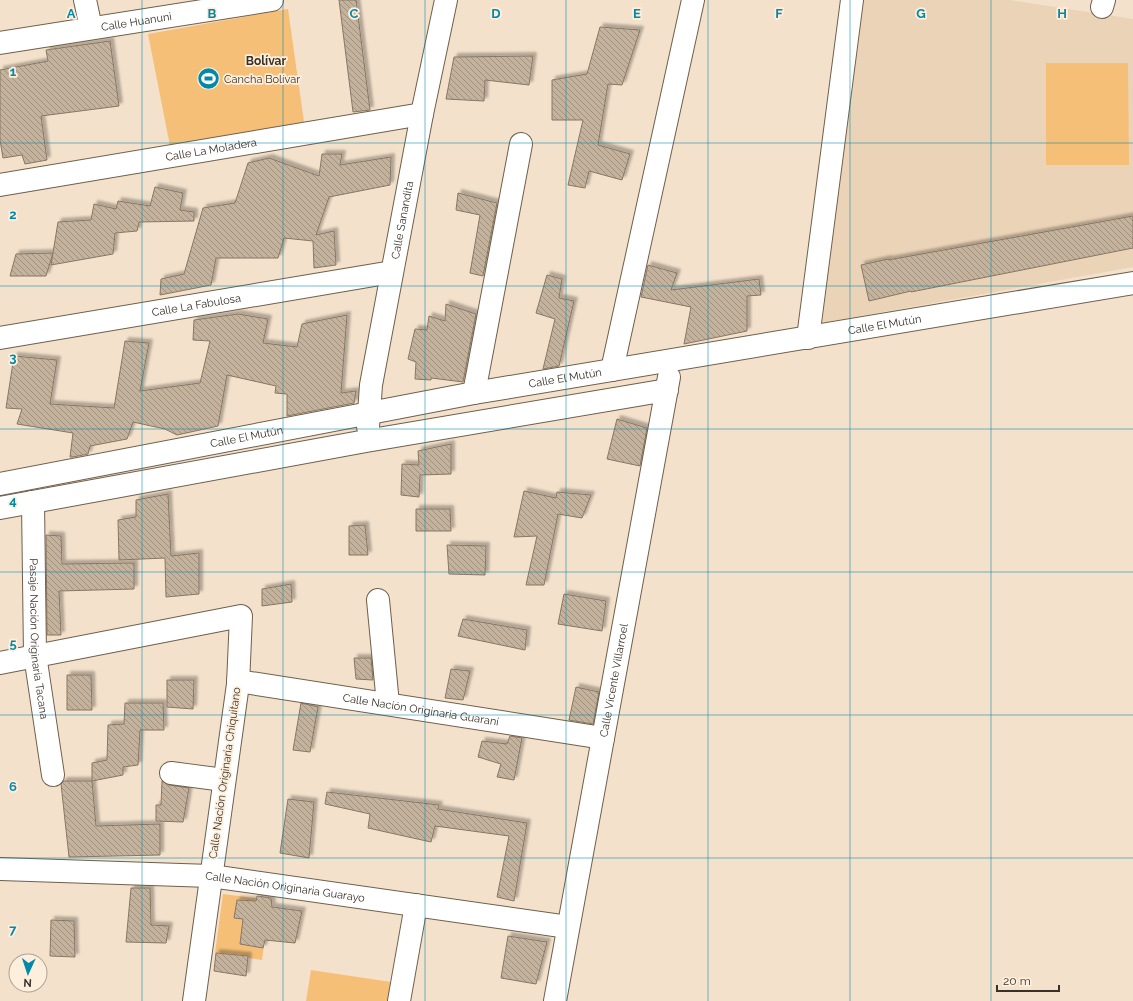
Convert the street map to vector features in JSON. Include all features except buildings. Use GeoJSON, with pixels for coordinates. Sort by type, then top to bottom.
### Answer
{"type":"FeatureCollection","features":[{"type":"Feature","properties":{"kind":"street"},"geometry":{"type":"LineString","coordinates":[[85,0],[91,28]]}},
{"type":"Feature","properties":{"kind":"street","name":"Calle Huanuni"},"geometry":{"type":"LineString","coordinates":[[0,42],[272,0]]}},
{"type":"Feature","properties":{"kind":"street","name":"Calle Sanandita"},"geometry":{"type":"LineString","coordinates":[[366,441],[370,414],[371,385],[422,114],[446,0]]}},
{"type":"Feature","properties":{"kind":"street"},"geometry":{"type":"LineString","coordinates":[[612,370],[694,0]]}},
{"type":"Feature","properties":{"kind":"street"},"geometry":{"type":"LineString","coordinates":[[808,338],[852,0]]}},
{"type":"Feature","properties":{"kind":"street","name":"Calle La Moladera"},"geometry":{"type":"LineString","coordinates":[[0,185],[422,114]]}},
{"type":"Feature","properties":{"kind":"street"},"geometry":{"type":"LineString","coordinates":[[474,393],[521,144]]}},
{"type":"Feature","properties":{"kind":"street","name":"Calle La Fabulosa"},"geometry":{"type":"LineString","coordinates":[[0,338],[392,272]]}},
{"type":"Feature","properties":{"kind":"street","name":"Calle El Mutún"},"geometry":{"type":"LineString","coordinates":[[0,484],[474,393],[1133,283]]}},
{"type":"Feature","properties":{"kind":"street","name":"Calle Vicente Villarroel"},"geometry":{"type":"LineString","coordinates":[[555,1001],[672,360]]}},
{"type":"Feature","properties":{"kind":"street"},"geometry":{"type":"LineString","coordinates":[[0,508],[366,441],[667,390]]}},
{"type":"Feature","properties":{"kind":"street","name":"Pasaje Nación Originaria Tacana"},"geometry":{"type":"LineString","coordinates":[[33,502],[35,655],[54,775]]}},
{"type":"Feature","properties":{"kind":"street"},"geometry":{"type":"LineString","coordinates":[[378,600],[388,704]]}},
{"type":"Feature","properties":{"kind":"street","name":"Calle Nación Originaria Chiquitano"},"geometry":{"type":"LineString","coordinates":[[35,655],[241,616],[238,681],[194,1001]]}},
{"type":"Feature","properties":{"kind":"street"},"geometry":{"type":"LineString","coordinates":[[0,663],[35,655]]}},
{"type":"Feature","properties":{"kind":"street","name":"Calle Nación Originaria Guaraní"},"geometry":{"type":"LineString","coordinates":[[238,681],[603,738]]}},
{"type":"Feature","properties":{"kind":"street"},"geometry":{"type":"LineString","coordinates":[[171,773],[224,780]]}},
{"type":"Feature","properties":{"kind":"street","name":"Calle Nación Originaria Guarayo"},"geometry":{"type":"LineString","coordinates":[[0,869],[211,876],[568,928]]}},
{"type":"Feature","properties":{"kind":"street"},"geometry":{"type":"LineString","coordinates":[[399,1001],[416,905]]}},
{"type":"Feature","properties":{"kind":"shaded area"},"geometry":{"type":"Polygon","coordinates":[[[864,0],[1010,0],[1133,19],[1133,267],[822,323],[864,0]]]}},
{"type":"Feature","properties":{"kind":"shaded area"},"geometry":{"type":"Polygon","coordinates":[[[288,9],[304,122],[170,146],[148,34],[288,9]]]}},
{"type":"Feature","properties":{"kind":"shaded area"},"geometry":{"type":"Polygon","coordinates":[[[1046,63],[1128,63],[1129,165],[1046,165],[1046,63]]]}},
{"type":"Feature","properties":{"kind":"shaded area"},"geometry":{"type":"Polygon","coordinates":[[[223,894],[270,900],[262,960],[215,953],[223,894]]]}},
{"type":"Feature","properties":{"kind":"shaded area"},"geometry":{"type":"Polygon","coordinates":[[[311,970],[391,982],[388,1001],[306,1001],[311,970]]]}},
{"type":"Feature","properties":{"kind":"place","name":"Cancha Bolívar"},"geometry":{"type":"Point","coordinates":[208,79]}},
{"type":"Feature","properties":{"kind":"district","name":"Bolívar"},"geometry":{"type":"Point","coordinates":[266,61]}}]}
